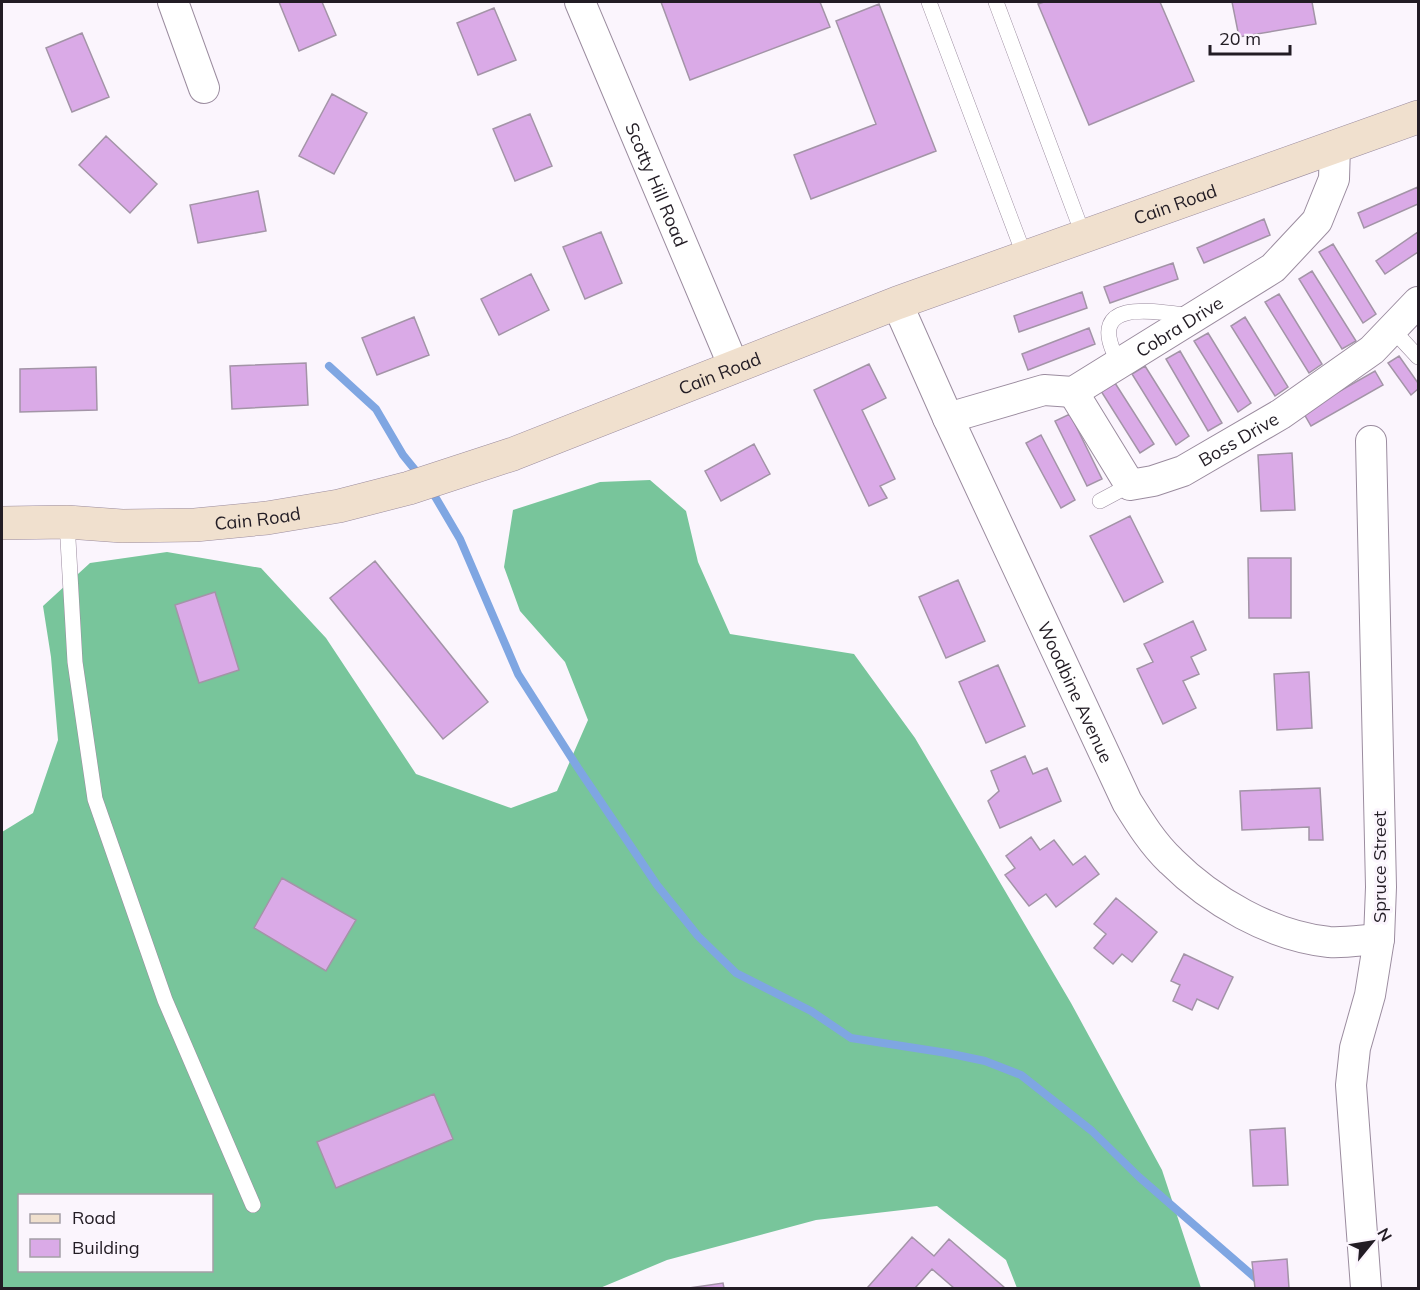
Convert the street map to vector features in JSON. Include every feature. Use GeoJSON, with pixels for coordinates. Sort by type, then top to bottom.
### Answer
{"type":"FeatureCollection","features":[{"type":"Feature","properties":{"kind":"main road","name":"Cain Road"},"geometry":{"type":"LineString","coordinates":[[2,523],[195,525],[267,518],[339,506],[410,488],[513,454],[897,303],[1419,117]]}},
{"type":"Feature","properties":{"kind":"street"},"geometry":{"type":"LineString","coordinates":[[172,2],[204,88]]}},
{"type":"Feature","properties":{"kind":"street","name":"Scotty Hill Road"},"geometry":{"type":"LineString","coordinates":[[579,2],[734,367]]}},
{"type":"Feature","properties":{"kind":"street","name":"Cobra Drive"},"geometry":{"type":"LineString","coordinates":[[1073,392],[1273,268],[1317,221],[1334,179],[1335,146]]}},
{"type":"Feature","properties":{"kind":"street","name":"Boss Drive"},"geometry":{"type":"LineString","coordinates":[[1130,485],[1153,481],[1183,471],[1281,414],[1372,350],[1419,302]]}},
{"type":"Feature","properties":{"kind":"street","name":"Woodbine Avenue"},"geometry":{"type":"LineString","coordinates":[[897,303],[948,418],[1127,802],[1147,833],[1170,861],[1197,885],[1227,906],[1259,922],[1293,934],[1329,942],[1379,939]]}},
{"type":"Feature","properties":{"kind":"street"},"geometry":{"type":"LineString","coordinates":[[948,418],[1044,390],[1073,392],[1130,485]]}},
{"type":"Feature","properties":{"kind":"street","name":"Spruce Street"},"geometry":{"type":"LineString","coordinates":[[1366,1288],[1352,1085],[1355,1048],[1370,995],[1379,939],[1381,875],[1371,441]]}},
{"type":"Feature","properties":{"kind":"lane"},"geometry":{"type":"LineString","coordinates":[[929,2],[1025,257]]}},
{"type":"Feature","properties":{"kind":"lane"},"geometry":{"type":"LineString","coordinates":[[996,2],[1084,237]]}},
{"type":"Feature","properties":{"kind":"lane"},"geometry":{"type":"LineString","coordinates":[[1127,359],[1114,353],[1109,342],[1108,327],[1114,319],[1138,310],[1196,316]]}},
{"type":"Feature","properties":{"kind":"lane"},"geometry":{"type":"LineString","coordinates":[[1392,329],[1419,357]]}},
{"type":"Feature","properties":{"kind":"lane"},"geometry":{"type":"LineString","coordinates":[[1100,501],[1130,485]]}},
{"type":"Feature","properties":{"kind":"lane"},"geometry":{"type":"LineString","coordinates":[[68,522],[75,662],[95,799],[165,1000],[253,1205]]}},
{"type":"Feature","properties":{"kind":"green space"},"geometry":{"type":"Polygon","coordinates":[[[650,480],[686,511],[698,562],[730,634],[854,654],[915,738],[1071,1003],[1162,1170],[1201,1288],[1017,1288],[1006,1260],[937,1206],[816,1220],[667,1260],[600,1288],[2,1288],[2,832],[33,813],[58,740],[51,657],[43,606],[90,563],[167,552],[261,568],[326,638],[416,774],[511,808],[557,791],[588,720],[565,662],[520,611],[504,567],[513,510],[600,482],[650,480]]]}},
{"type":"Feature","properties":{"kind":"building"},"geometry":{"type":"Polygon","coordinates":[[[279,2],[322,2],[336,35],[299,51],[279,2]]]}},
{"type":"Feature","properties":{"kind":"building"},"geometry":{"type":"Polygon","coordinates":[[[661,2],[820,2],[830,27],[690,80],[661,2]]]}},
{"type":"Feature","properties":{"kind":"building"},"geometry":{"type":"Polygon","coordinates":[[[1044,2],[1160,2],[1194,81],[1089,125],[1038,4],[1044,2]]]}},
{"type":"Feature","properties":{"kind":"building"},"geometry":{"type":"Polygon","coordinates":[[[1232,2],[1312,2],[1316,24],[1239,37],[1232,2]]]}},
{"type":"Feature","properties":{"kind":"building"},"geometry":{"type":"Polygon","coordinates":[[[879,4],[936,151],[811,199],[794,155],[876,124],[836,21],[879,4]]]}},
{"type":"Feature","properties":{"kind":"building"},"geometry":{"type":"Polygon","coordinates":[[[494,8],[516,60],[478,75],[457,23],[494,8]]]}},
{"type":"Feature","properties":{"kind":"building"},"geometry":{"type":"Polygon","coordinates":[[[82,33],[109,97],[72,112],[46,48],[82,33]]]}},
{"type":"Feature","properties":{"kind":"building"},"geometry":{"type":"Polygon","coordinates":[[[332,94],[367,113],[334,174],[299,156],[332,94]]]}},
{"type":"Feature","properties":{"kind":"building"},"geometry":{"type":"Polygon","coordinates":[[[530,114],[552,166],[515,181],[493,129],[530,114]]]}},
{"type":"Feature","properties":{"kind":"building"},"geometry":{"type":"Polygon","coordinates":[[[106,136],[157,184],[130,213],[79,165],[106,136]]]}},
{"type":"Feature","properties":{"kind":"building"},"geometry":{"type":"Polygon","coordinates":[[[1418,187],[1418,204],[1364,228],[1358,213],[1418,187]]]}},
{"type":"Feature","properties":{"kind":"building"},"geometry":{"type":"Polygon","coordinates":[[[258,191],[266,231],[198,243],[190,205],[258,191]]]}},
{"type":"Feature","properties":{"kind":"building"},"geometry":{"type":"Polygon","coordinates":[[[1264,219],[1270,235],[1204,263],[1197,248],[1264,219]]]}},
{"type":"Feature","properties":{"kind":"building"},"geometry":{"type":"Polygon","coordinates":[[[601,232],[622,283],[585,299],[563,247],[601,232]]]}},
{"type":"Feature","properties":{"kind":"building"},"geometry":{"type":"Polygon","coordinates":[[[1418,232],[1418,252],[1385,274],[1376,261],[1418,232]]]}},
{"type":"Feature","properties":{"kind":"building"},"geometry":{"type":"Polygon","coordinates":[[[1333,244],[1376,314],[1363,323],[1319,252],[1333,244]]]}},
{"type":"Feature","properties":{"kind":"building"},"geometry":{"type":"Polygon","coordinates":[[[1173,263],[1178,279],[1110,303],[1104,287],[1173,263]]]}},
{"type":"Feature","properties":{"kind":"building"},"geometry":{"type":"Polygon","coordinates":[[[1312,271],[1356,341],[1342,349],[1299,279],[1312,271]]]}},
{"type":"Feature","properties":{"kind":"building"},"geometry":{"type":"Polygon","coordinates":[[[531,274],[549,310],[499,335],[481,299],[531,274]]]}},
{"type":"Feature","properties":{"kind":"building"},"geometry":{"type":"Polygon","coordinates":[[[1082,292],[1087,308],[1019,332],[1014,316],[1082,292]]]}},
{"type":"Feature","properties":{"kind":"building"},"geometry":{"type":"Polygon","coordinates":[[[1279,294],[1322,364],[1309,373],[1265,302],[1279,294]]]}},
{"type":"Feature","properties":{"kind":"building"},"geometry":{"type":"Polygon","coordinates":[[[414,317],[429,355],[377,375],[362,338],[414,317]]]}},
{"type":"Feature","properties":{"kind":"building"},"geometry":{"type":"Polygon","coordinates":[[[1245,317],[1288,387],[1275,396],[1231,326],[1245,317]]]}},
{"type":"Feature","properties":{"kind":"building"},"geometry":{"type":"Polygon","coordinates":[[[1089,328],[1095,344],[1028,370],[1022,354],[1089,328]]]}},
{"type":"Feature","properties":{"kind":"building"},"geometry":{"type":"Polygon","coordinates":[[[1208,333],[1251,403],[1238,412],[1194,341],[1208,333]]]}},
{"type":"Feature","properties":{"kind":"building"},"geometry":{"type":"Polygon","coordinates":[[[1180,351],[1222,423],[1208,431],[1166,359],[1180,351]]]}},
{"type":"Feature","properties":{"kind":"building"},"geometry":{"type":"Polygon","coordinates":[[[1399,356],[1418,383],[1418,389],[1411,395],[1388,363],[1399,356]]]}},
{"type":"Feature","properties":{"kind":"building"},"geometry":{"type":"Polygon","coordinates":[[[306,363],[308,405],[232,409],[230,366],[306,363]]]}},
{"type":"Feature","properties":{"kind":"building"},"geometry":{"type":"Polygon","coordinates":[[[869,364],[886,398],[862,410],[895,479],[880,486],[887,498],[869,506],[814,390],[869,364]]]}},
{"type":"Feature","properties":{"kind":"building"},"geometry":{"type":"Polygon","coordinates":[[[1145,366],[1189,436],[1176,445],[1132,374],[1145,366]]]}},
{"type":"Feature","properties":{"kind":"building"},"geometry":{"type":"Polygon","coordinates":[[[96,367],[97,410],[20,412],[20,369],[96,367]]]}},
{"type":"Feature","properties":{"kind":"building"},"geometry":{"type":"Polygon","coordinates":[[[1375,371],[1383,385],[1311,426],[1303,412],[1375,371]]]}},
{"type":"Feature","properties":{"kind":"building"},"geometry":{"type":"Polygon","coordinates":[[[1115,383],[1154,444],[1140,453],[1101,391],[1115,383]]]}},
{"type":"Feature","properties":{"kind":"building"},"geometry":{"type":"Polygon","coordinates":[[[1070,414],[1102,479],[1087,486],[1055,421],[1070,414]]]}},
{"type":"Feature","properties":{"kind":"building"},"geometry":{"type":"Polygon","coordinates":[[[1041,435],[1075,500],[1061,508],[1026,443],[1041,435]]]}},
{"type":"Feature","properties":{"kind":"building"},"geometry":{"type":"Polygon","coordinates":[[[754,444],[770,474],[721,501],[705,471],[754,444]]]}},
{"type":"Feature","properties":{"kind":"building"},"geometry":{"type":"Polygon","coordinates":[[[1292,453],[1295,510],[1261,511],[1258,455],[1292,453]]]}},
{"type":"Feature","properties":{"kind":"building"},"geometry":{"type":"Polygon","coordinates":[[[1130,516],[1163,582],[1124,602],[1090,536],[1130,516]]]}},
{"type":"Feature","properties":{"kind":"building"},"geometry":{"type":"Polygon","coordinates":[[[1248,558],[1291,558],[1291,618],[1249,618],[1248,558]]]}},
{"type":"Feature","properties":{"kind":"building"},"geometry":{"type":"Polygon","coordinates":[[[375,561],[488,702],[443,739],[330,598],[375,561]]]}},
{"type":"Feature","properties":{"kind":"building"},"geometry":{"type":"Polygon","coordinates":[[[958,580],[985,641],[946,658],[919,597],[958,580]]]}},
{"type":"Feature","properties":{"kind":"building"},"geometry":{"type":"Polygon","coordinates":[[[215,592],[239,670],[199,683],[175,605],[215,592]]]}},
{"type":"Feature","properties":{"kind":"building"},"geometry":{"type":"Polygon","coordinates":[[[1193,621],[1206,650],[1191,657],[1199,674],[1183,681],[1196,708],[1163,724],[1137,669],[1153,662],[1144,644],[1193,621]]]}},
{"type":"Feature","properties":{"kind":"building"},"geometry":{"type":"Polygon","coordinates":[[[998,665],[1025,726],[986,743],[959,682],[998,665]]]}},
{"type":"Feature","properties":{"kind":"building"},"geometry":{"type":"Polygon","coordinates":[[[1309,672],[1312,728],[1277,730],[1274,674],[1309,672]]]}},
{"type":"Feature","properties":{"kind":"building"},"geometry":{"type":"Polygon","coordinates":[[[1025,756],[1033,774],[1047,768],[1061,801],[1000,828],[988,801],[999,791],[991,771],[1025,756]]]}},
{"type":"Feature","properties":{"kind":"building"},"geometry":{"type":"Polygon","coordinates":[[[1320,788],[1323,840],[1309,840],[1309,827],[1242,830],[1240,791],[1320,788]]]}},
{"type":"Feature","properties":{"kind":"building"},"geometry":{"type":"Polygon","coordinates":[[[1031,837],[1040,850],[1054,840],[1073,865],[1085,856],[1099,874],[1056,907],[1046,894],[1029,906],[1005,875],[1015,868],[1006,856],[1031,837]]]}},
{"type":"Feature","properties":{"kind":"building"},"geometry":{"type":"Polygon","coordinates":[[[282,878],[356,920],[326,971],[254,928],[282,878]]]}},
{"type":"Feature","properties":{"kind":"building"},"geometry":{"type":"Polygon","coordinates":[[[1116,898],[1157,932],[1132,962],[1122,954],[1113,964],[1094,948],[1106,934],[1094,924],[1116,898]]]}},
{"type":"Feature","properties":{"kind":"building"},"geometry":{"type":"Polygon","coordinates":[[[1184,954],[1233,977],[1218,1009],[1197,999],[1192,1010],[1173,1001],[1180,985],[1171,981],[1184,954]]]}},
{"type":"Feature","properties":{"kind":"building"},"geometry":{"type":"Polygon","coordinates":[[[434,1094],[453,1139],[336,1188],[317,1142],[434,1094]]]}},
{"type":"Feature","properties":{"kind":"building"},"geometry":{"type":"Polygon","coordinates":[[[1285,1128],[1288,1185],[1253,1186],[1250,1130],[1285,1128]]]}},
{"type":"Feature","properties":{"kind":"building"},"geometry":{"type":"Polygon","coordinates":[[[912,1237],[934,1256],[949,1239],[1005,1288],[954,1288],[932,1269],[915,1288],[869,1288],[912,1237]]]}},
{"type":"Feature","properties":{"kind":"building"},"geometry":{"type":"Polygon","coordinates":[[[1287,1259],[1289,1288],[1255,1288],[1252,1262],[1287,1259]]]}},
{"type":"Feature","properties":{"kind":"building"},"geometry":{"type":"Polygon","coordinates":[[[723,1283],[724,1288],[689,1288],[723,1283]]]}},
{"type":"Feature","properties":{"kind":"waterway"},"geometry":{"type":"LineString","coordinates":[[329,366],[376,409],[403,455],[420,476]]}},
{"type":"Feature","properties":{"kind":"waterway"},"geometry":{"type":"LineString","coordinates":[[430,488],[460,539],[518,674],[657,885],[698,936],[736,973],[811,1011],[851,1038],[985,1061],[1021,1075],[1092,1131],[1139,1177],[1267,1288]]}}]}
